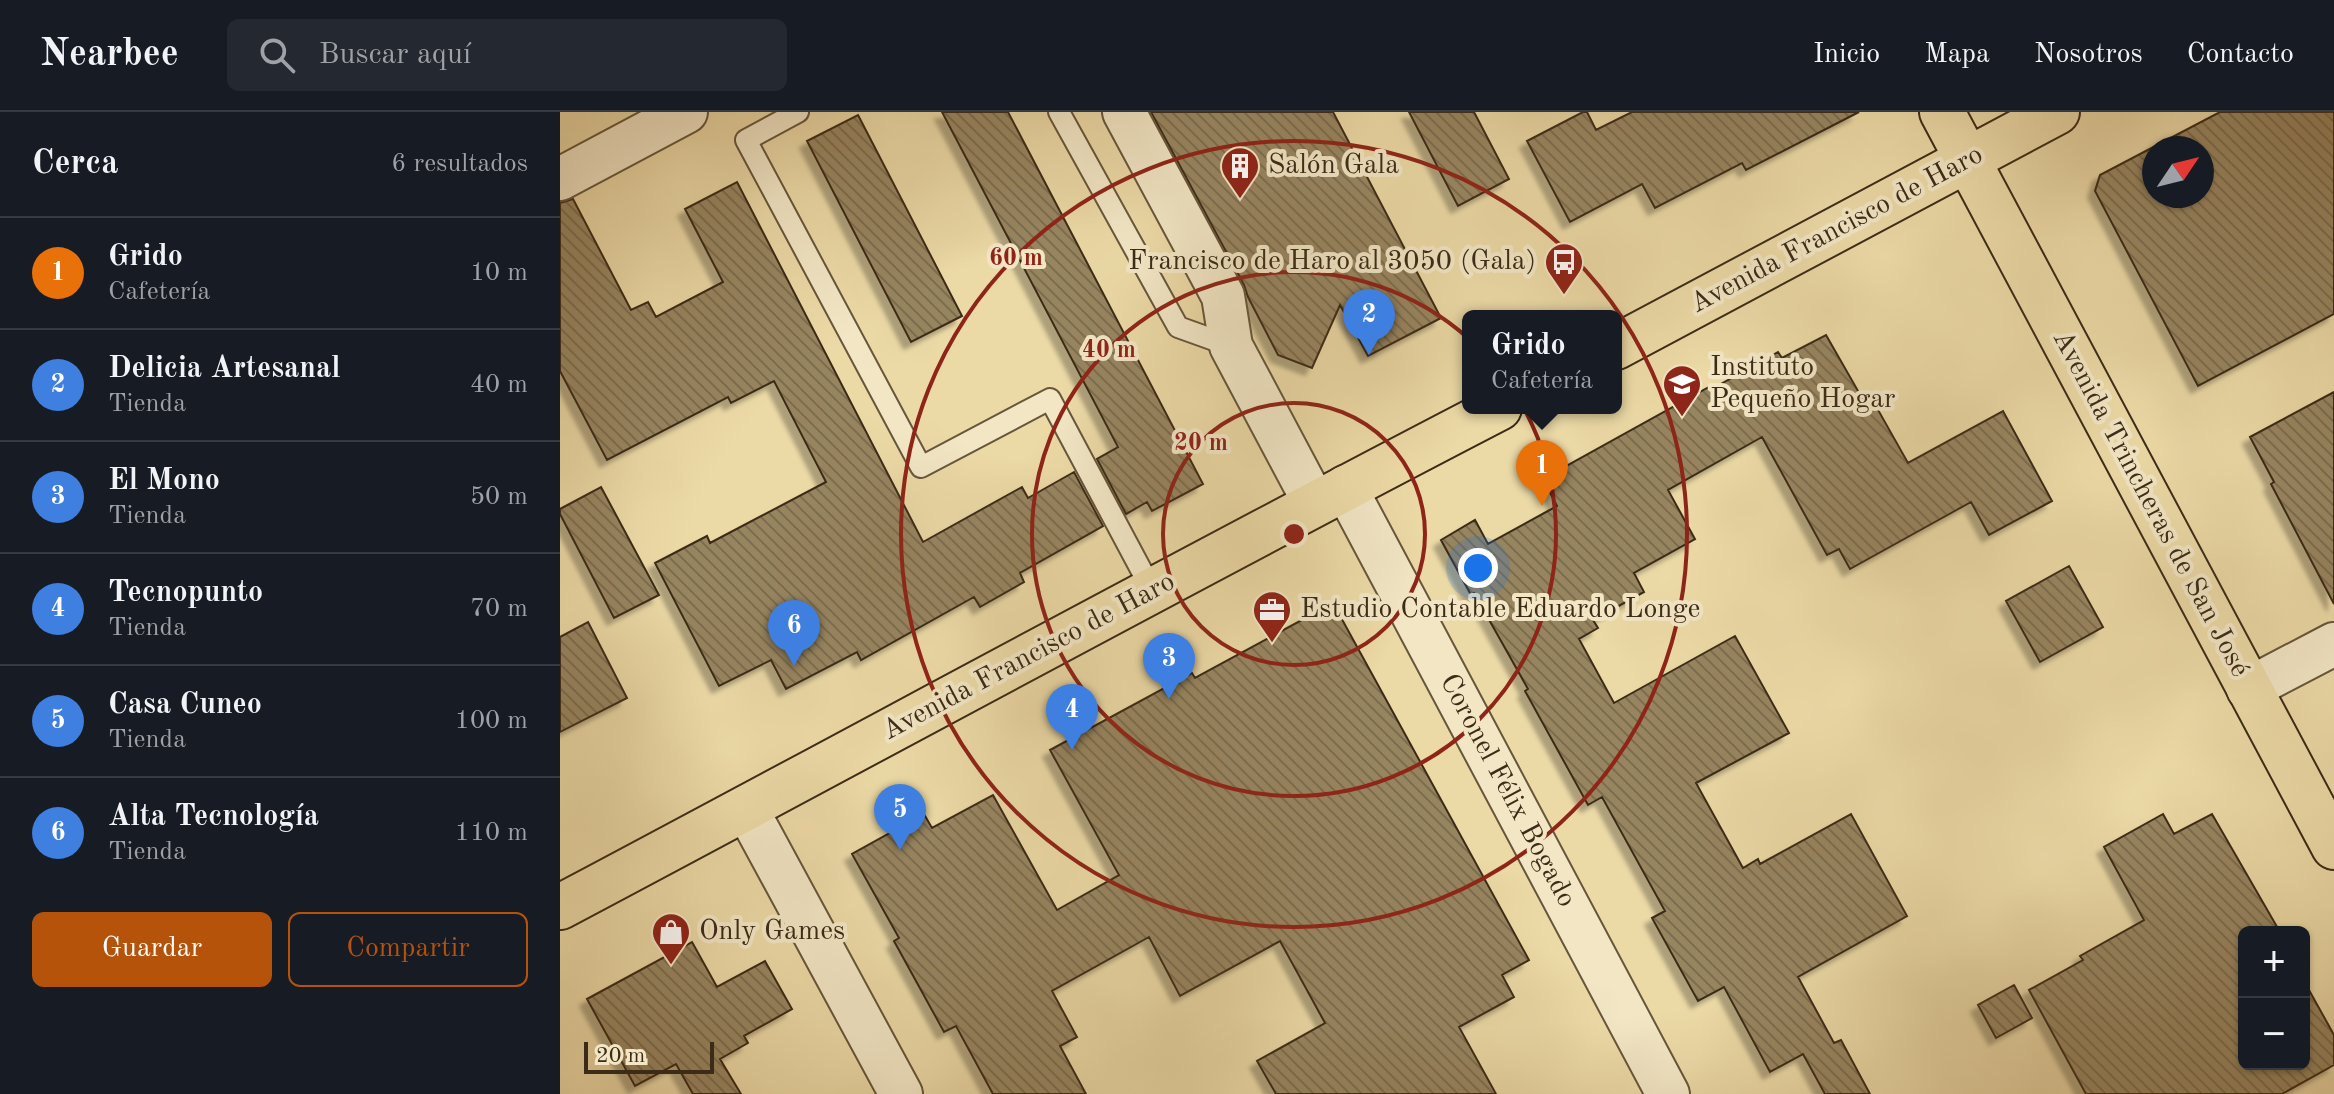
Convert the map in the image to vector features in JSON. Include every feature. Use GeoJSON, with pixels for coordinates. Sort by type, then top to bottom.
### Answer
{"type":"FeatureCollection","features":[{"type":"Feature","properties":{"kind":"main road","name":"Avenida Trincheras de San José"},"geometry":{"type":"LineString","coordinates":[[1942,112],[2334,847]]}},
{"type":"Feature","properties":{"kind":"main road","name":"Avenida Francisco de Haro"},"geometry":{"type":"LineString","coordinates":[[1622,344],[2057,112]]}},
{"type":"Feature","properties":{"kind":"main road","name":"Avenida Francisco de Haro"},"geometry":{"type":"LineString","coordinates":[[560,907],[1487,414]]}},
{"type":"Feature","properties":{"kind":"street"},"geometry":{"type":"LineString","coordinates":[[560,179],[686,112]]}},
{"type":"Feature","properties":{"kind":"street","name":"Coronel Félix Bogado"},"geometry":{"type":"LineString","coordinates":[[1124,112],[1223,296],[1231,346],[1330,495],[1668,1094]]}},
{"type":"Feature","properties":{"kind":"street"},"geometry":{"type":"LineString","coordinates":[[2248,689],[2334,644]]}},
{"type":"Feature","properties":{"kind":"street"},"geometry":{"type":"LineString","coordinates":[[746,808],[901,1094]]}},
{"type":"Feature","properties":{"kind":"lane"},"geometry":{"type":"LineString","coordinates":[[798,112],[746,140],[921,467],[1050,399],[1153,592]]}},
{"type":"Feature","properties":{"kind":"lane"},"geometry":{"type":"LineString","coordinates":[[1059,112],[1178,327],[1231,346]]}},
{"type":"Feature","properties":{"kind":"building"},"geometry":{"type":"Polygon","coordinates":[[[942,112],[1008,112],[1203,484],[1152,511],[1147,502],[1126,514],[1097,459],[1118,447],[942,112]]]}},
{"type":"Feature","properties":{"kind":"building"},"geometry":{"type":"Polygon","coordinates":[[[1151,112],[1333,112],[1441,318],[1368,356],[1340,305],[1312,368],[1278,355],[1151,112]]]}},
{"type":"Feature","properties":{"kind":"building"},"geometry":{"type":"Polygon","coordinates":[[[1409,112],[1474,112],[1509,179],[1458,206],[1409,112]]]}},
{"type":"Feature","properties":{"kind":"building"},"geometry":{"type":"Polygon","coordinates":[[[1587,112],[1596,130],[1632,112],[1859,112],[1746,170],[1742,163],[1655,208],[1642,184],[1570,222],[1527,141],[1587,112]]]}},
{"type":"Feature","properties":{"kind":"building"},"geometry":{"type":"Polygon","coordinates":[[[2220,112],[2334,112],[2334,314],[2198,386],[2095,191],[2100,175],[2142,153],[2142,208],[2214,208],[2214,136],[2174,136],[2220,112]]]}},
{"type":"Feature","properties":{"kind":"building"},"geometry":{"type":"Polygon","coordinates":[[[858,115],[962,316],[911,342],[807,141],[858,115]]]}},
{"type":"Feature","properties":{"kind":"building"},"geometry":{"type":"Polygon","coordinates":[[[737,182],[923,542],[1022,487],[1028,498],[1074,472],[1103,526],[1020,573],[1024,582],[980,607],[974,597],[861,660],[857,652],[786,689],[771,660],[719,686],[655,563],[707,536],[710,543],[826,482],[774,381],[731,403],[728,397],[607,460],[560,371],[560,203],[573,199],[631,310],[648,302],[656,317],[723,282],[685,209],[737,182]]]}},
{"type":"Feature","properties":{"kind":"building"},"geometry":{"type":"Polygon","coordinates":[[[1826,335],[1870,412],[1877,408],[1908,463],[2003,411],[2052,501],[1989,535],[1971,502],[1850,569],[1839,549],[1827,555],[1762,437],[1668,490],[1695,539],[1634,573],[1644,592],[1593,620],[1598,628],[1579,639],[1614,703],[1735,636],[1789,733],[1696,783],[1743,868],[1758,859],[1760,864],[1851,814],[1907,916],[1798,977],[1834,1043],[1841,1040],[1870,1094],[1825,1094],[1803,1054],[1770,1072],[1724,987],[1698,1001],[1652,918],[1665,911],[1602,797],[1588,805],[1525,691],[1528,689],[1441,540],[1475,520],[1488,544],[1557,506],[1543,479],[1709,387],[1710,390],[1778,352],[1782,358],[1826,335]]]}},
{"type":"Feature","properties":{"kind":"building"},"geometry":{"type":"Polygon","coordinates":[[[2334,392],[2334,604],[2250,437],[2334,392]]]}},
{"type":"Feature","properties":{"kind":"building"},"geometry":{"type":"Polygon","coordinates":[[[601,487],[659,595],[614,618],[560,514],[560,509],[601,487]]]}},
{"type":"Feature","properties":{"kind":"building"},"geometry":{"type":"Polygon","coordinates":[[[2069,566],[2103,627],[2040,662],[2006,601],[2069,566]]]}},
{"type":"Feature","properties":{"kind":"building"},"geometry":{"type":"Polygon","coordinates":[[[1333,603],[1529,960],[1502,975],[1514,997],[1459,1027],[1496,1094],[1276,1094],[1257,1061],[1325,1023],[1280,941],[1180,996],[1149,937],[1052,991],[1077,1037],[1060,1046],[1086,1094],[993,1094],[956,1026],[944,1032],[894,941],[899,938],[852,854],[924,814],[932,828],[993,795],[1057,910],[1119,875],[1050,750],[1192,673],[1195,678],[1333,603]]]}},
{"type":"Feature","properties":{"kind":"building"},"geometry":{"type":"Polygon","coordinates":[[[588,622],[627,698],[560,732],[560,637],[588,622]]]}},
{"type":"Feature","properties":{"kind":"building"},"geometry":{"type":"Polygon","coordinates":[[[2163,814],[2174,834],[2212,814],[2277,926],[2238,926],[2238,1070],[2310,1070],[2310,992],[2334,1035],[2334,1065],[2282,1094],[2086,1094],[2029,990],[2083,960],[2080,956],[2144,920],[2104,847],[2163,814]]]}},
{"type":"Feature","properties":{"kind":"building"},"geometry":{"type":"Polygon","coordinates":[[[692,942],[717,987],[765,961],[792,1009],[744,1036],[748,1043],[720,1059],[741,1094],[693,1094],[676,1064],[635,1086],[587,999],[692,942]]]}},
{"type":"Feature","properties":{"kind":"building"},"geometry":{"type":"Polygon","coordinates":[[[2014,985],[2032,1018],[1996,1038],[1978,1005],[2014,985]]]}},
{"type":"Feature","properties":{"kind":"place","name":"Salón Gala"},"geometry":{"type":"Point","coordinates":[1240,200]}},
{"type":"Feature","properties":{"kind":"place","name":"Francisco de Haro al 3050 (Gala)"},"geometry":{"type":"Point","coordinates":[1564,296]}},
{"type":"Feature","properties":{"kind":"place","name":"Delicia Artesanal"},"geometry":{"type":"Point","coordinates":[1369,355]}},
{"type":"Feature","properties":{"kind":"place","name":"Instituto Pequeño Hogar"},"geometry":{"type":"Point","coordinates":[1682,418]}},
{"type":"Feature","properties":{"kind":"place","name":"Grido"},"geometry":{"type":"Point","coordinates":[1542,506]}},
{"type":"Feature","properties":{"kind":"place","name":"Estudio Contable Eduardo Longe"},"geometry":{"type":"Point","coordinates":[1272,644]}},
{"type":"Feature","properties":{"kind":"place","name":"Alta Tecnología"},"geometry":{"type":"Point","coordinates":[794,666]}},
{"type":"Feature","properties":{"kind":"place","name":"El Mono"},"geometry":{"type":"Point","coordinates":[1169,699]}},
{"type":"Feature","properties":{"kind":"place","name":"Tecnopunto"},"geometry":{"type":"Point","coordinates":[1072,750]}},
{"type":"Feature","properties":{"kind":"place","name":"Casa Cuneo"},"geometry":{"type":"Point","coordinates":[900,850]}},
{"type":"Feature","properties":{"kind":"place","name":"Only Games"},"geometry":{"type":"Point","coordinates":[671,966]}}]}
